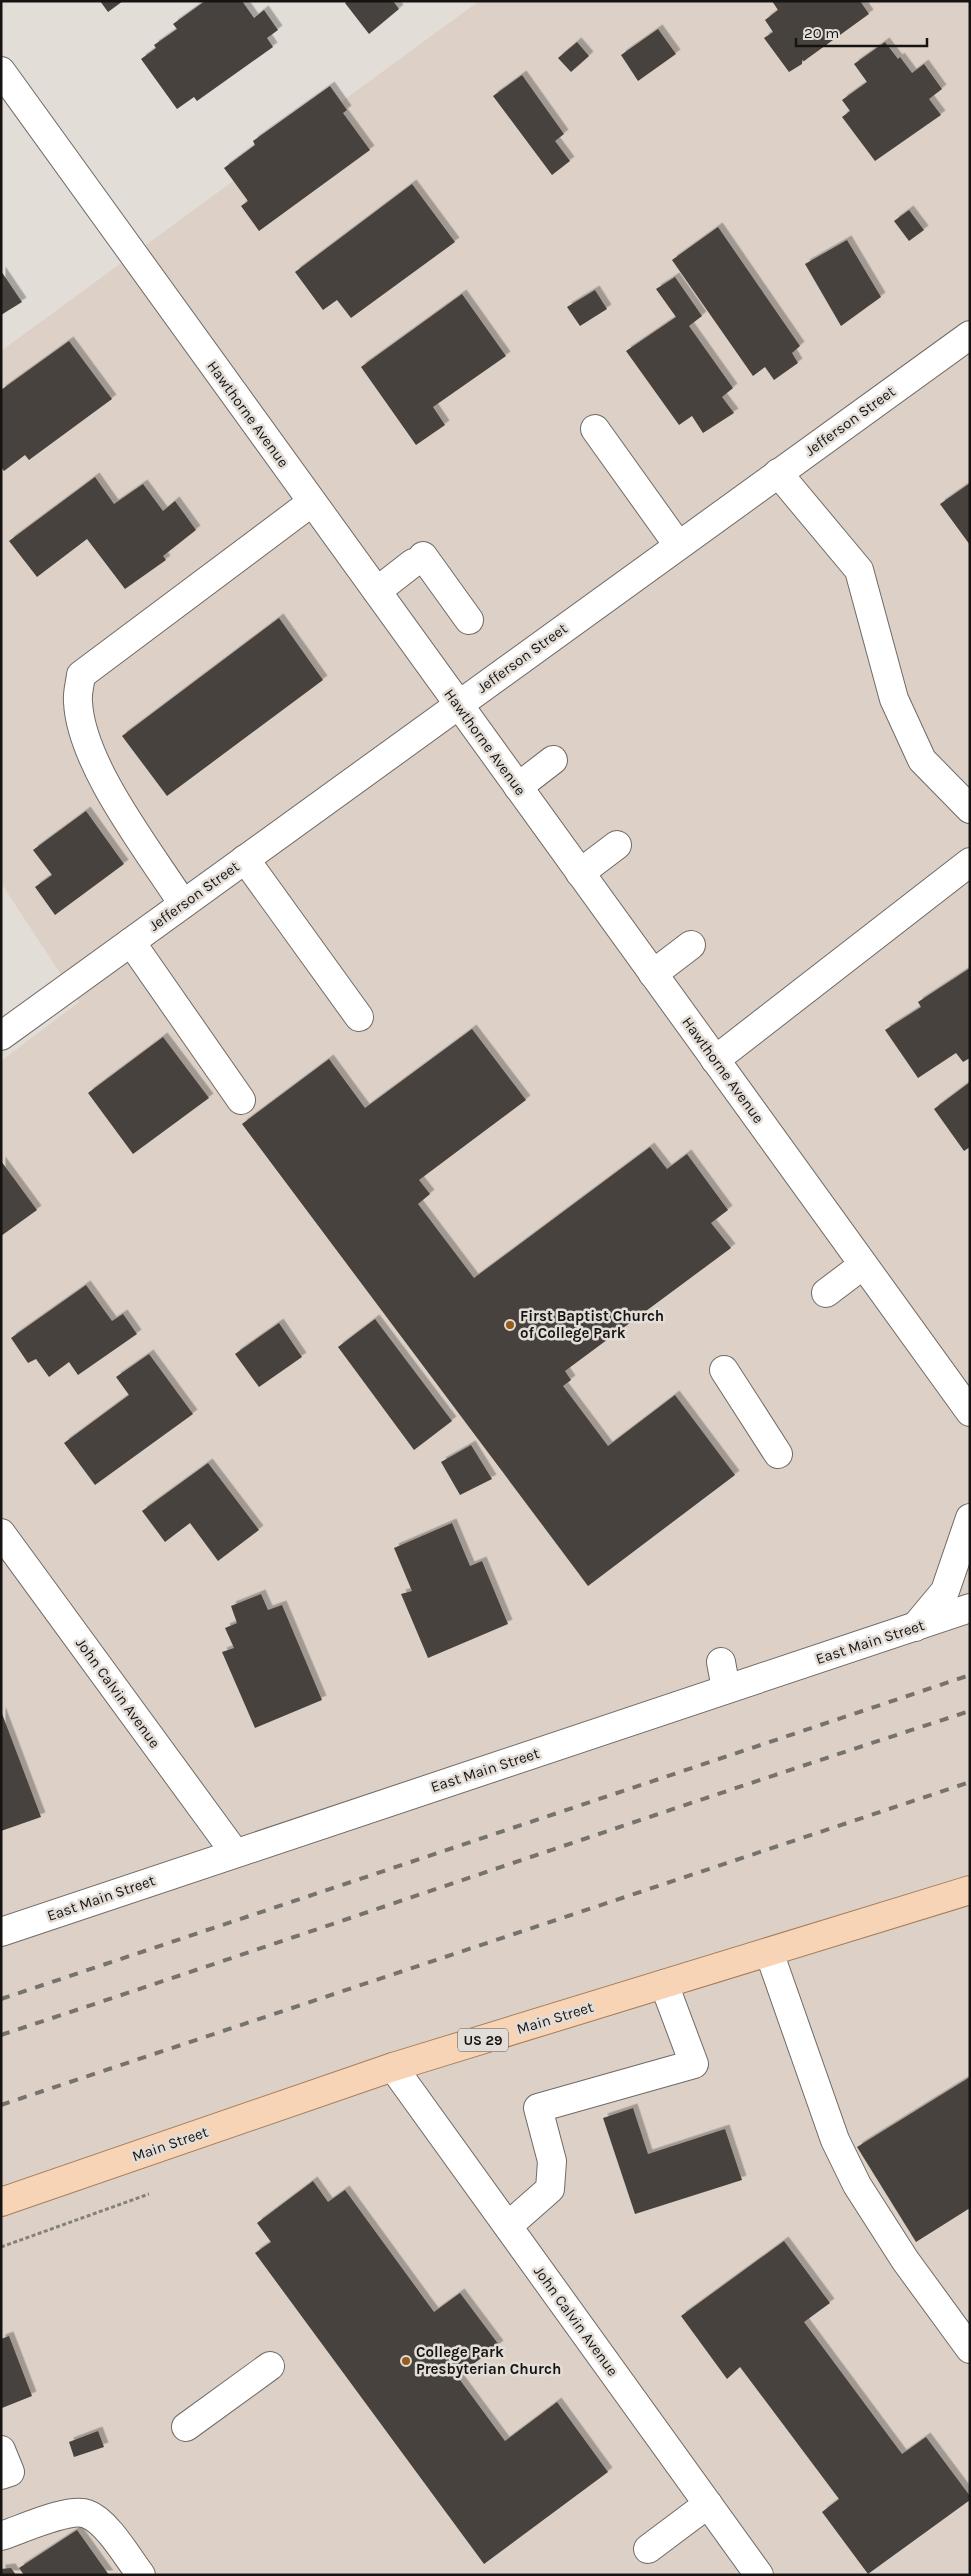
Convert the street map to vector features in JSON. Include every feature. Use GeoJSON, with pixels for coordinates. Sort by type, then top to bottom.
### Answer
{"type":"FeatureCollection","features":[{"type":"Feature","properties":{"kind":"main road","name":"Main Street"},"geometry":{"type":"LineString","coordinates":[[1,2202],[393,2067],[970,1890]]}},
{"type":"Feature","properties":{"kind":"street","name":"Hawthorne Avenue"},"geometry":{"type":"LineString","coordinates":[[1,71],[970,1412]]}},
{"type":"Feature","properties":{"kind":"street","name":"Jefferson Street"},"geometry":{"type":"LineString","coordinates":[[1,1036],[970,335]]}},
{"type":"Feature","properties":{"kind":"street"},"geometry":{"type":"LineString","coordinates":[[595,429],[678,545]]}},
{"type":"Feature","properties":{"kind":"street"},"geometry":{"type":"LineString","coordinates":[[778,473],[859,570],[894,699],[922,760],[970,809]]}},
{"type":"Feature","properties":{"kind":"street"},"geometry":{"type":"LineString","coordinates":[[183,904],[105,783],[84,736],[78,701],[81,675],[312,502]]}},
{"type":"Feature","properties":{"kind":"street"},"geometry":{"type":"LineString","coordinates":[[376,591],[418,560],[469,620]]}},
{"type":"Feature","properties":{"kind":"street"},"geometry":{"type":"LineString","coordinates":[[518,787],[553,760]]}},
{"type":"Feature","properties":{"kind":"street"},"geometry":{"type":"LineString","coordinates":[[580,873],[617,845]]}},
{"type":"Feature","properties":{"kind":"street"},"geometry":{"type":"LineString","coordinates":[[244,859],[359,1017]]}},
{"type":"Feature","properties":{"kind":"street"},"geometry":{"type":"LineString","coordinates":[[715,1060],[970,862]]}},
{"type":"Feature","properties":{"kind":"street"},"geometry":{"type":"LineString","coordinates":[[131,942],[241,1100]]}},
{"type":"Feature","properties":{"kind":"street"},"geometry":{"type":"LineString","coordinates":[[653,974],[691,945]]}},
{"type":"Feature","properties":{"kind":"street"},"geometry":{"type":"LineString","coordinates":[[826,1293],[863,1265]]}},
{"type":"Feature","properties":{"kind":"street"},"geometry":{"type":"LineString","coordinates":[[724,1370],[778,1454]]}},
{"type":"Feature","properties":{"kind":"street"},"geometry":{"type":"LineString","coordinates":[[915,1627],[945,1591],[970,1518]]}},
{"type":"Feature","properties":{"kind":"street","name":"John Calvin Avenue"},"geometry":{"type":"LineString","coordinates":[[1,1533],[235,1853]]}},
{"type":"Feature","properties":{"kind":"street","name":"East Main Street"},"geometry":{"type":"LineString","coordinates":[[1,1932],[970,1608]]}},
{"type":"Feature","properties":{"kind":"street"},"geometry":{"type":"LineString","coordinates":[[721,1662],[726,1689]]}},
{"type":"Feature","properties":{"kind":"street"},"geometry":{"type":"LineString","coordinates":[[769,1952],[836,2140],[857,2185],[905,2260],[970,2349]]}},
{"type":"Feature","properties":{"kind":"street"},"geometry":{"type":"LineString","coordinates":[[508,2226],[550,2188],[552,2160],[538,2108],[694,2064],[664,1984]]}},
{"type":"Feature","properties":{"kind":"street","name":"John Calvin Avenue"},"geometry":{"type":"LineString","coordinates":[[393,2067],[759,2575]]}},
{"type":"Feature","properties":{"kind":"street"},"geometry":{"type":"LineString","coordinates":[[186,2428],[270,2366]]}},
{"type":"Feature","properties":{"kind":"street"},"geometry":{"type":"LineString","coordinates":[[1,2450],[10,2472],[1,2475]]}},
{"type":"Feature","properties":{"kind":"street"},"geometry":{"type":"LineString","coordinates":[[648,2550],[708,2504]]}},
{"type":"Feature","properties":{"kind":"street"},"geometry":{"type":"LineString","coordinates":[[1,2536],[68,2514],[87,2514],[107,2529],[141,2575]]}},
{"type":"Feature","properties":{"kind":"path"},"geometry":{"type":"LineString","coordinates":[[1,2247],[149,2194]]}},
{"type":"Feature","properties":{"kind":"shaded area"},"geometry":{"type":"Polygon","coordinates":[[[479,1],[970,1],[970,2575],[1,2575],[1,1061],[79,1002],[1,883],[1,351],[479,1]]]}},
{"type":"Feature","properties":{"kind":"building"},"geometry":{"type":"Polygon","coordinates":[[[100,1],[123,1],[108,12],[100,1]]]}},
{"type":"Feature","properties":{"kind":"building"},"geometry":{"type":"Polygon","coordinates":[[[205,1],[242,1],[254,18],[264,10],[278,30],[267,38],[273,47],[197,101],[194,97],[177,109],[141,59],[156,48],[154,45],[177,29],[173,24],[205,1]]]}},
{"type":"Feature","properties":{"kind":"building"},"geometry":{"type":"Polygon","coordinates":[[[347,1],[393,1],[399,9],[369,34],[345,3],[347,1]]]}},
{"type":"Feature","properties":{"kind":"building"},"geometry":{"type":"Polygon","coordinates":[[[772,1],[860,1],[869,14],[804,61],[802,60],[802,64],[789,72],[764,38],[773,32],[765,20],[778,10],[772,1]]]}},
{"type":"Feature","properties":{"kind":"building"},"geometry":{"type":"Polygon","coordinates":[[[658,29],[676,54],[638,81],[621,55],[658,29]]]}},
{"type":"Feature","properties":{"kind":"building"},"geometry":{"type":"Polygon","coordinates":[[[577,42],[589,56],[571,72],[558,58],[577,42]]]}},
{"type":"Feature","properties":{"kind":"building"},"geometry":{"type":"Polygon","coordinates":[[[885,42],[912,73],[924,64],[942,89],[929,99],[941,115],[875,161],[842,117],[850,111],[842,100],[867,82],[854,64],[885,42]]]}},
{"type":"Feature","properties":{"kind":"building"},"geometry":{"type":"Polygon","coordinates":[[[522,75],[564,134],[555,141],[570,161],[552,175],[493,96],[522,75]]]}},
{"type":"Feature","properties":{"kind":"building"},"geometry":{"type":"Polygon","coordinates":[[[330,86],[347,110],[343,113],[370,150],[259,231],[241,206],[248,201],[224,168],[255,145],[253,141],[330,86]]]}},
{"type":"Feature","properties":{"kind":"building"},"geometry":{"type":"Polygon","coordinates":[[[412,184],[455,242],[351,318],[337,300],[323,310],[295,272],[412,184]]]}},
{"type":"Feature","properties":{"kind":"building"},"geometry":{"type":"Polygon","coordinates":[[[909,210],[924,230],[909,241],[894,221],[909,210]]]}},
{"type":"Feature","properties":{"kind":"building"},"geometry":{"type":"Polygon","coordinates":[[[718,227],[800,346],[792,353],[798,363],[774,380],[765,367],[753,376],[672,260],[718,227]]]}},
{"type":"Feature","properties":{"kind":"building"},"geometry":{"type":"Polygon","coordinates":[[[847,240],[881,297],[841,326],[805,264],[847,240]]]}},
{"type":"Feature","properties":{"kind":"building"},"geometry":{"type":"Polygon","coordinates":[[[1,271],[22,302],[1,315],[1,271]]]}},
{"type":"Feature","properties":{"kind":"building"},"geometry":{"type":"Polygon","coordinates":[[[675,277],[702,316],[689,326],[733,388],[722,397],[734,413],[703,433],[692,416],[679,425],[626,351],[676,317],[656,289],[675,277]]]}},
{"type":"Feature","properties":{"kind":"building"},"geometry":{"type":"Polygon","coordinates":[[[595,290],[607,309],[580,326],[567,307],[595,290]]]}},
{"type":"Feature","properties":{"kind":"building"},"geometry":{"type":"Polygon","coordinates":[[[462,294],[506,356],[433,407],[445,425],[416,445],[361,367],[462,294]]]}},
{"type":"Feature","properties":{"kind":"building"},"geometry":{"type":"Polygon","coordinates":[[[69,341],[112,399],[29,460],[25,455],[4,471],[1,467],[1,390],[69,341]]]}},
{"type":"Feature","properties":{"kind":"building"},"geometry":{"type":"Polygon","coordinates":[[[95,477],[114,504],[143,484],[163,511],[175,501],[196,530],[163,556],[166,560],[125,589],[87,539],[37,577],[9,541],[95,477]]]}},
{"type":"Feature","properties":{"kind":"building"},"geometry":{"type":"Polygon","coordinates":[[[970,483],[970,545],[940,504],[970,483]]]}},
{"type":"Feature","properties":{"kind":"building"},"geometry":{"type":"Polygon","coordinates":[[[279,618],[323,680],[167,796],[122,736],[279,618]]]}},
{"type":"Feature","properties":{"kind":"building"},"geometry":{"type":"Polygon","coordinates":[[[86,811],[124,864],[55,915],[35,887],[52,875],[33,850],[86,811]]]}},
{"type":"Feature","properties":{"kind":"building"},"geometry":{"type":"Polygon","coordinates":[[[970,968],[970,1058],[963,1062],[956,1053],[918,1078],[885,1030],[921,1007],[918,1002],[970,968]]]}},
{"type":"Feature","properties":{"kind":"building","name":"First Baptist Church of College Park"},"geometry":{"type":"Polygon","coordinates":[[[472,1029],[526,1100],[419,1180],[430,1194],[418,1204],[474,1278],[650,1147],[667,1169],[687,1154],[728,1210],[711,1223],[731,1248],[565,1371],[571,1380],[563,1386],[608,1446],[675,1395],[735,1475],[588,1586],[242,1124],[329,1059],[365,1108],[472,1029]]]}},
{"type":"Feature","properties":{"kind":"building"},"geometry":{"type":"Polygon","coordinates":[[[163,1037],[209,1098],[133,1154],[88,1093],[163,1037]]]}},
{"type":"Feature","properties":{"kind":"building"},"geometry":{"type":"Polygon","coordinates":[[[970,1082],[970,1147],[964,1151],[934,1109],[970,1082]]]}},
{"type":"Feature","properties":{"kind":"building"},"geometry":{"type":"Polygon","coordinates":[[[1,1161],[37,1210],[1,1236],[1,1161]]]}},
{"type":"Feature","properties":{"kind":"building"},"geometry":{"type":"Polygon","coordinates":[[[86,1285],[112,1321],[123,1314],[137,1334],[78,1375],[69,1362],[49,1377],[36,1359],[28,1363],[11,1338],[86,1285]]]}},
{"type":"Feature","properties":{"kind":"building"},"geometry":{"type":"Polygon","coordinates":[[[375,1319],[452,1421],[414,1450],[338,1347],[375,1319]]]}},
{"type":"Feature","properties":{"kind":"building"},"geometry":{"type":"Polygon","coordinates":[[[279,1323],[302,1357],[259,1387],[235,1354],[279,1323]]]}},
{"type":"Feature","properties":{"kind":"building"},"geometry":{"type":"Polygon","coordinates":[[[149,1354],[193,1414],[95,1485],[64,1443],[129,1395],[116,1377],[149,1354]]]}},
{"type":"Feature","properties":{"kind":"building"},"geometry":{"type":"Polygon","coordinates":[[[471,1445],[492,1479],[460,1495],[441,1462],[471,1445]]]}},
{"type":"Feature","properties":{"kind":"building"},"geometry":{"type":"Polygon","coordinates":[[[208,1463],[259,1530],[218,1561],[190,1523],[165,1542],[142,1511],[208,1463]]]}},
{"type":"Feature","properties":{"kind":"building"},"geometry":{"type":"Polygon","coordinates":[[[452,1523],[470,1566],[482,1561],[508,1624],[428,1658],[401,1594],[412,1591],[394,1548],[452,1523]]]}},
{"type":"Feature","properties":{"kind":"building"},"geometry":{"type":"Polygon","coordinates":[[[261,1594],[268,1610],[282,1605],[322,1700],[255,1728],[222,1652],[234,1648],[225,1628],[237,1623],[231,1606],[261,1594]]]}},
{"type":"Feature","properties":{"kind":"building"},"geometry":{"type":"Polygon","coordinates":[[[1,1711],[41,1817],[1,1831],[1,1711]]]}},
{"type":"Feature","properties":{"kind":"building"},"geometry":{"type":"Polygon","coordinates":[[[970,2077],[970,2208],[916,2242],[857,2147],[970,2077]]]}},
{"type":"Feature","properties":{"kind":"building"},"geometry":{"type":"Polygon","coordinates":[[[633,2108],[648,2154],[725,2129],[742,2180],[635,2214],[603,2118],[633,2108]]]}},
{"type":"Feature","properties":{"kind":"building","name":"College Park Presbyterian Church"},"geometry":{"type":"Polygon","coordinates":[[[313,2181],[328,2202],[345,2190],[434,2312],[460,2293],[499,2345],[457,2376],[505,2441],[557,2402],[608,2472],[484,2564],[255,2253],[271,2242],[257,2223],[313,2181]]]}},
{"type":"Feature","properties":{"kind":"building"},"geometry":{"type":"Polygon","coordinates":[[[784,2241],[830,2303],[804,2322],[902,2454],[926,2437],[970,2496],[970,2500],[868,2574],[822,2512],[839,2499],[740,2367],[727,2379],[681,2316],[784,2241]]]}},
{"type":"Feature","properties":{"kind":"building"},"geometry":{"type":"Polygon","coordinates":[[[9,2336],[32,2396],[2,2408],[1,2339],[9,2336]]]}},
{"type":"Feature","properties":{"kind":"building"},"geometry":{"type":"Polygon","coordinates":[[[98,2431],[104,2447],[74,2457],[69,2442],[98,2431]]]}},
{"type":"Feature","properties":{"kind":"building"},"geometry":{"type":"Polygon","coordinates":[[[77,2530],[109,2575],[24,2575],[19,2568],[77,2530]]]}},
{"type":"Feature","properties":{"kind":"building"},"geometry":{"type":"Polygon","coordinates":[[[11,2568],[16,2575],[1,2575],[1,2569],[11,2568]]]}},
{"type":"Feature","properties":{"kind":"railway"},"geometry":{"type":"LineString","coordinates":[[1,1999],[970,1675]]}},
{"type":"Feature","properties":{"kind":"railway"},"geometry":{"type":"LineString","coordinates":[[1,2035],[970,1711]]}},
{"type":"Feature","properties":{"kind":"railway"},"geometry":{"type":"LineString","coordinates":[[1,2105],[970,1782]]}},
{"type":"Feature","properties":{"kind":"place","name":"First Baptist Church of College Park"},"geometry":{"type":"Point","coordinates":[510,1325]}},
{"type":"Feature","properties":{"kind":"place","name":"College Park Presbyterian Church"},"geometry":{"type":"Point","coordinates":[406,2361]}}]}
